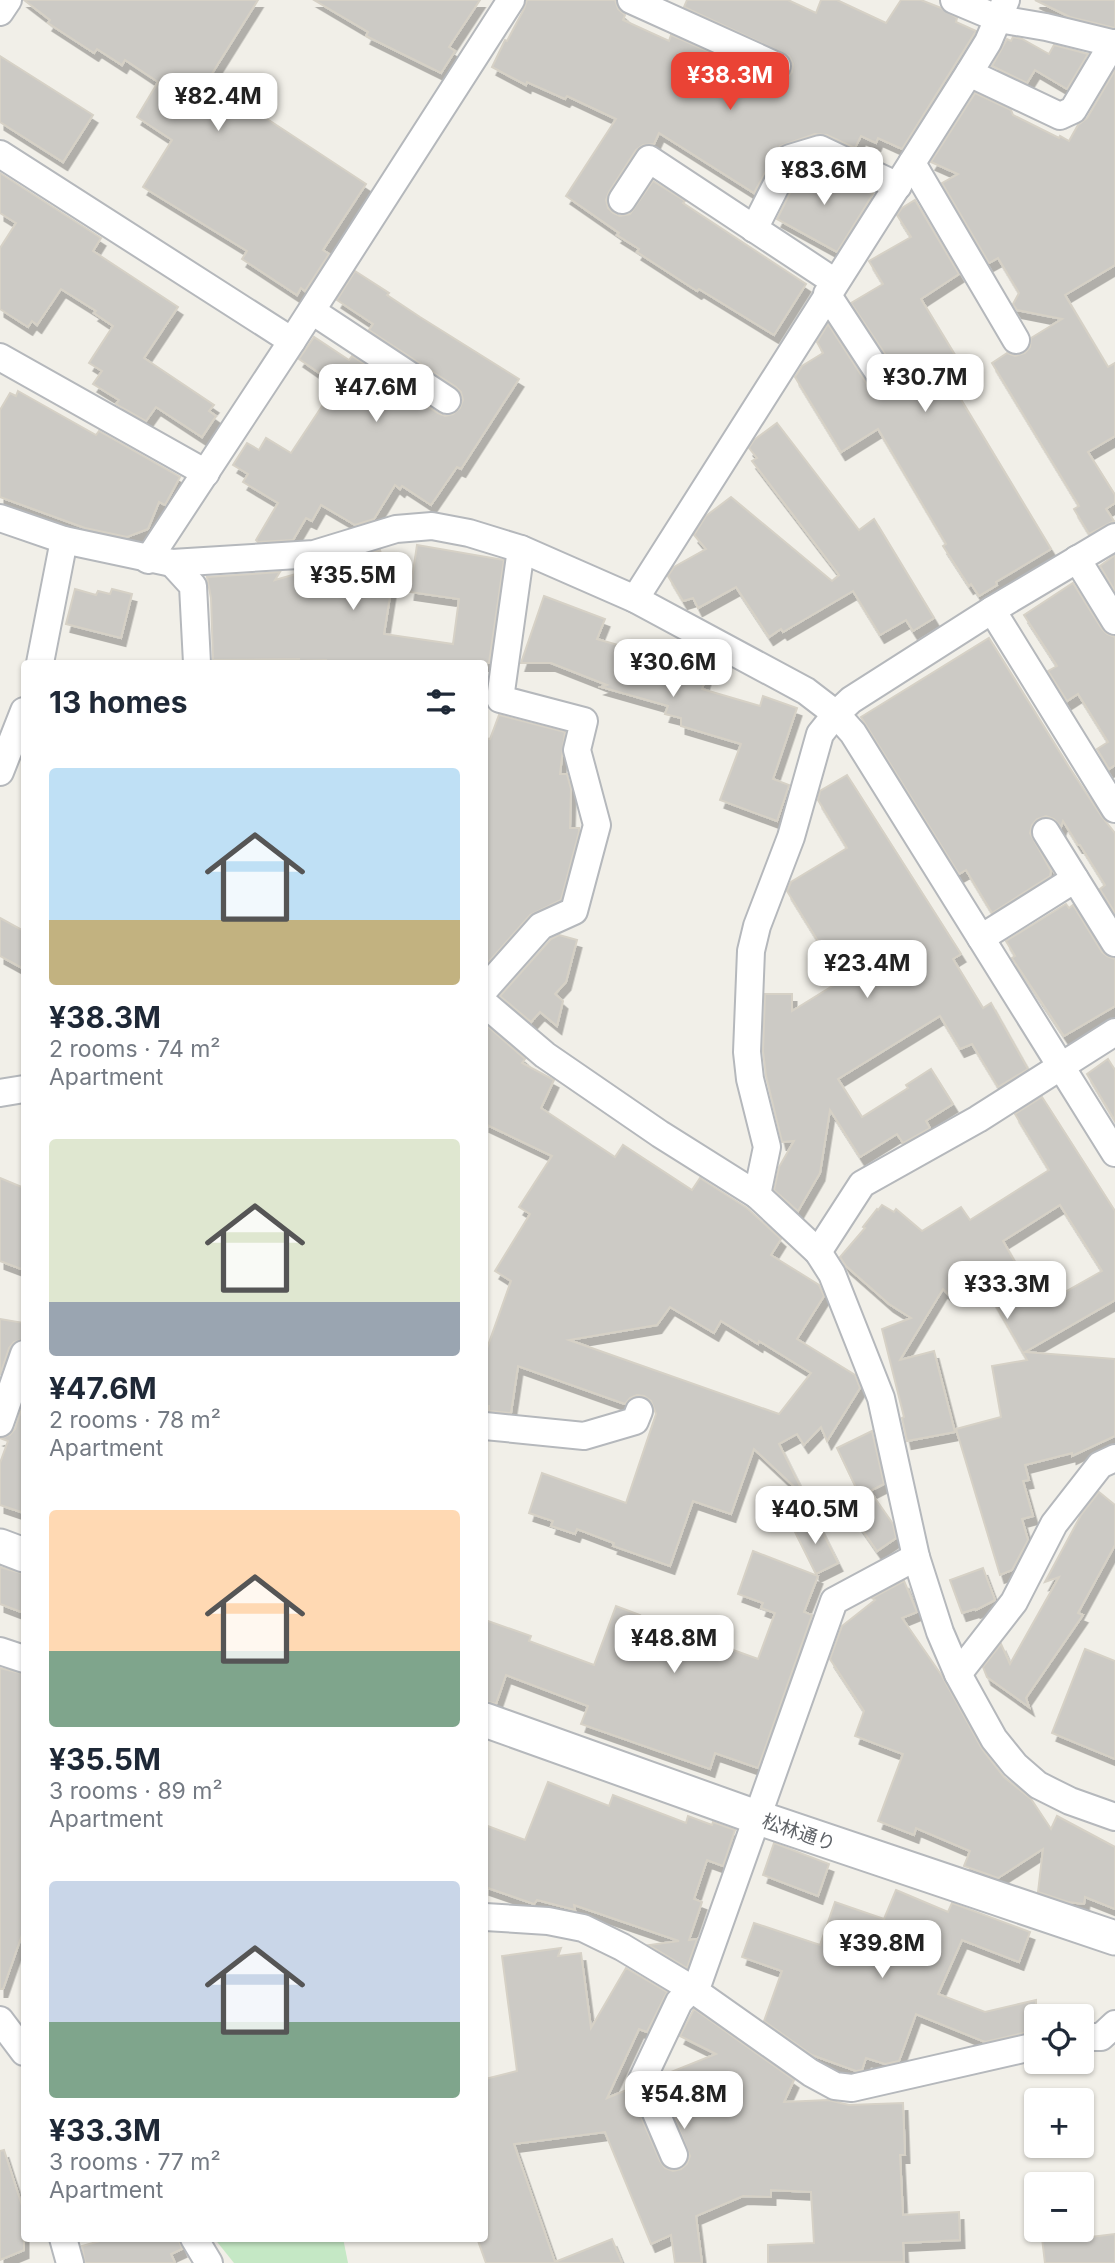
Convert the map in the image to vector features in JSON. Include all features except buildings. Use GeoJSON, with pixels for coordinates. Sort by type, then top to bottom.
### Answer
{"type":"FeatureCollection","features":[{"type":"Feature","properties":{"kind":"street"},"geometry":{"type":"LineString","coordinates":[[0,12],[8,0]]}},
{"type":"Feature","properties":{"kind":"street"},"geometry":{"type":"LineString","coordinates":[[160,561],[206,473],[511,0]]}},
{"type":"Feature","properties":{"kind":"street"},"geometry":{"type":"LineString","coordinates":[[631,0],[777,66]]}},
{"type":"Feature","properties":{"kind":"street"},"geometry":{"type":"LineString","coordinates":[[954,0],[1002,10],[1046,27],[1114,44],[1073,110],[1060,117],[969,73]]}},
{"type":"Feature","properties":{"kind":"street"},"geometry":{"type":"LineString","coordinates":[[635,599],[969,73],[988,42],[1002,10]]}},
{"type":"Feature","properties":{"kind":"street"},"geometry":{"type":"LineString","coordinates":[[754,229],[790,158],[820,149],[898,186]]}},
{"type":"Feature","properties":{"kind":"street"},"geometry":{"type":"LineString","coordinates":[[0,155],[292,341]]}},
{"type":"Feature","properties":{"kind":"street"},"geometry":{"type":"LineString","coordinates":[[622,200],[649,159],[754,229],[831,288],[882,378]]}},
{"type":"Feature","properties":{"kind":"street"},"geometry":{"type":"LineString","coordinates":[[912,163],[1016,340]]}},
{"type":"Feature","properties":{"kind":"street"},"geometry":{"type":"LineString","coordinates":[[312,311],[447,400]]}},
{"type":"Feature","properties":{"kind":"street"},"geometry":{"type":"LineString","coordinates":[[0,357],[206,473]]}},
{"type":"Feature","properties":{"kind":"street"},"geometry":{"type":"LineString","coordinates":[[0,518],[64,540],[160,561],[314,554],[396,529],[432,526],[469,533],[521,549],[635,599],[806,691],[836,713],[853,733],[1115,1153]]}},
{"type":"Feature","properties":{"kind":"street"},"geometry":{"type":"LineString","coordinates":[[757,1195],[767,1147],[750,1080],[747,1052],[751,951],[757,926],[791,837],[820,734],[836,713],[851,700],[992,610],[1115,537]]}},
{"type":"Feature","properties":{"kind":"street"},"geometry":{"type":"LineString","coordinates":[[41,660],[64,540]]}},
{"type":"Feature","properties":{"kind":"street"},"geometry":{"type":"LineString","coordinates":[[488,986],[541,926],[574,911],[597,825],[577,750],[584,721],[500,699],[521,549]]}},
{"type":"Feature","properties":{"kind":"street"},"geometry":{"type":"LineString","coordinates":[[1077,559],[1115,621]]}},
{"type":"Feature","properties":{"kind":"street"},"geometry":{"type":"LineString","coordinates":[[160,561],[193,586],[197,660]]}},
{"type":"Feature","properties":{"kind":"street"},"geometry":{"type":"LineString","coordinates":[[992,610],[1115,809]]}},
{"type":"Feature","properties":{"kind":"street"},"geometry":{"type":"LineString","coordinates":[[0,772],[21,719]]}},
{"type":"Feature","properties":{"kind":"street"},"geometry":{"type":"LineString","coordinates":[[1046,832],[1115,943]]}},
{"type":"Feature","properties":{"kind":"street"},"geometry":{"type":"LineString","coordinates":[[981,938],[1075,879]]}},
{"type":"Feature","properties":{"kind":"street"},"geometry":{"type":"LineString","coordinates":[[488,1006],[554,1061],[660,1134],[757,1195],[818,1252],[832,1273],[881,1398],[916,1557],[940,1632],[958,1674],[994,1739],[1015,1765],[1038,1785],[1070,1801],[1115,1817]]}},
{"type":"Feature","properties":{"kind":"street"},"geometry":{"type":"LineString","coordinates":[[818,1252],[862,1184],[978,1119],[1115,1032]]}},
{"type":"Feature","properties":{"kind":"street"},"geometry":{"type":"LineString","coordinates":[[0,1093],[21,1090]]}},
{"type":"Feature","properties":{"kind":"street"},"geometry":{"type":"LineString","coordinates":[[0,1423],[21,1364]]}},
{"type":"Feature","properties":{"kind":"street"},"geometry":{"type":"LineString","coordinates":[[488,1426],[584,1436],[635,1421],[639,1411]]}},
{"type":"Feature","properties":{"kind":"street"},"geometry":{"type":"LineString","coordinates":[[958,1674],[1014,1602],[1054,1524],[1100,1465],[1115,1458]]}},
{"type":"Feature","properties":{"kind":"street"},"geometry":{"type":"LineString","coordinates":[[0,1546],[21,1554]]}},
{"type":"Feature","properties":{"kind":"street"},"geometry":{"type":"LineString","coordinates":[[674,2155],[642,2080],[679,2002],[699,1981],[834,1601],[916,1557]]}},
{"type":"Feature","properties":{"kind":"street"},"geometry":{"type":"LineString","coordinates":[[0,1651],[21,1658]]}},
{"type":"Feature","properties":{"kind":"street","name":"松林通り"},"geometry":{"type":"LineString","coordinates":[[488,1721],[756,1817],[1115,1938]]}},
{"type":"Feature","properties":{"kind":"street"},"geometry":{"type":"LineString","coordinates":[[488,1917],[548,1921],[583,1928],[622,1947],[692,1989],[811,2073],[835,2086],[852,2088],[1024,2049]]}},
{"type":"Feature","properties":{"kind":"street"},"geometry":{"type":"LineString","coordinates":[[1094,2037],[1101,2037],[1115,2024]]}},
{"type":"Feature","properties":{"kind":"street"},"geometry":{"type":"LineString","coordinates":[[64,2242],[70,2263]]}},
{"type":"Feature","properties":{"kind":"street"},"geometry":{"type":"LineString","coordinates":[[196,2242],[209,2263]]}},
{"type":"Feature","properties":{"kind":"green space"},"geometry":{"type":"Polygon","coordinates":[[[217,2242],[344,2242],[348,2263],[234,2263],[217,2242]]]}}]}
